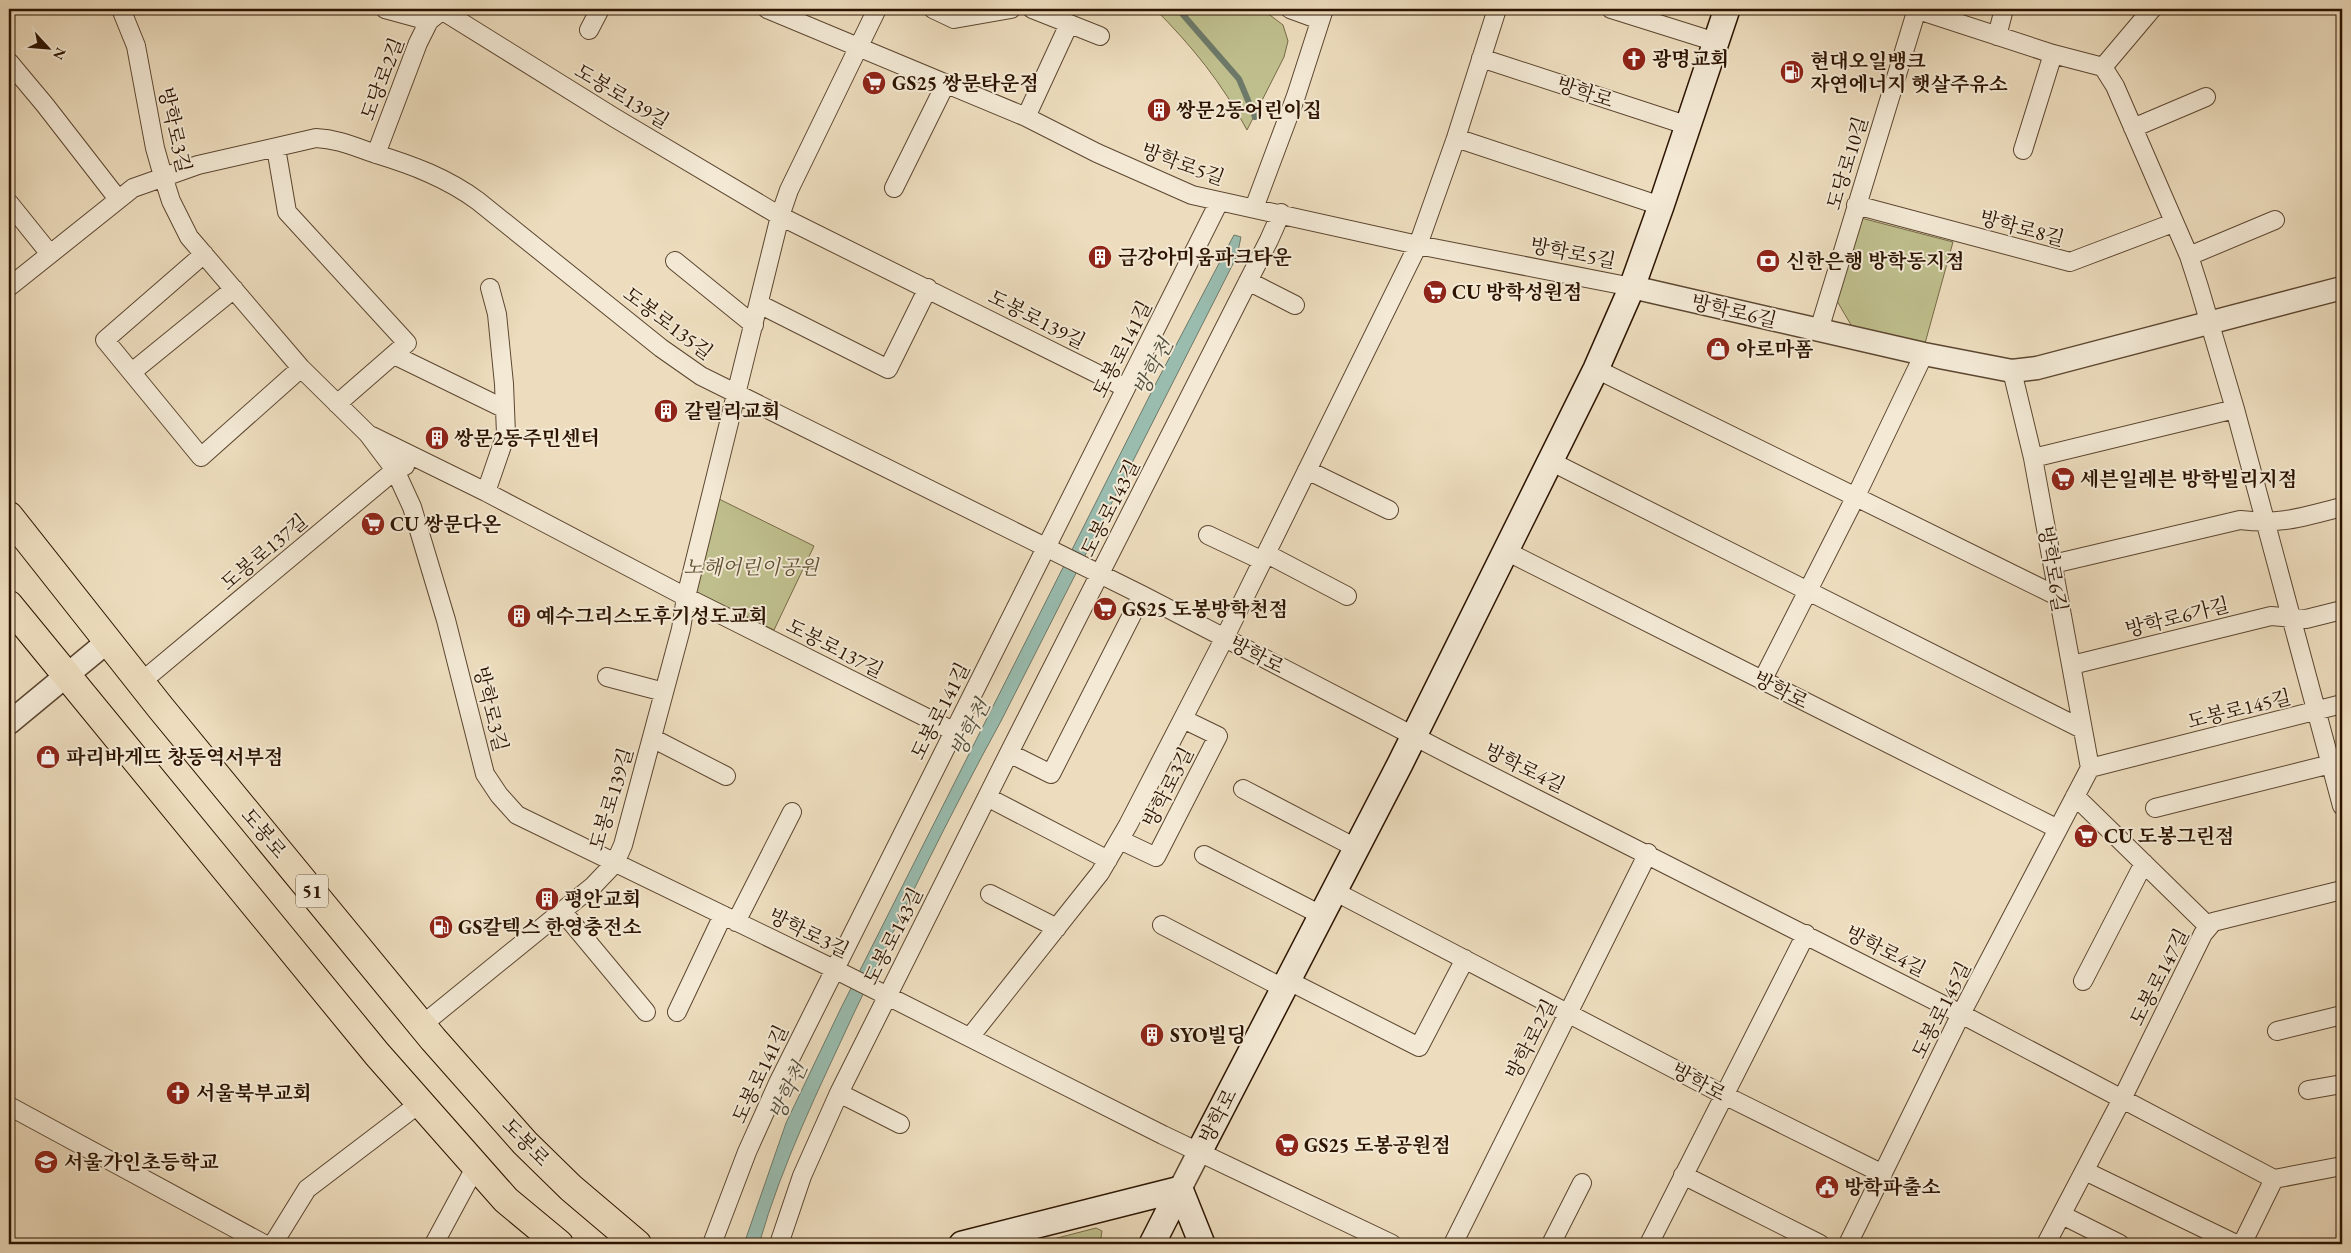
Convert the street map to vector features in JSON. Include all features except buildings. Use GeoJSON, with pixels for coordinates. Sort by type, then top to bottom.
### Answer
{"type":"FeatureCollection","features":[{"type":"Feature","properties":{"kind":"main road","name":"방학로"},"geometry":{"type":"LineString","coordinates":[[1199,1152],[1414,735],[1504,550],[1596,369],[1632,287],[1662,206],[1727,9]]}},
{"type":"Feature","properties":{"kind":"main road","name":"도봉로"},"geometry":{"type":"LineString","coordinates":[[9,516],[140,683],[422,1025],[526,1143],[572,1188],[637,1244]]}},
{"type":"Feature","properties":{"kind":"main road","name":"51"},"geometry":{"type":"LineString","coordinates":[[9,605],[68,674],[371,1046],[420,1103],[506,1200],[559,1244]]}},
{"type":"Feature","properties":{"kind":"main road","name":"방학로"},"geometry":{"type":"LineString","coordinates":[[1152,1244],[1180,1189]]}},
{"type":"Feature","properties":{"kind":"main road"},"geometry":{"type":"LineString","coordinates":[[962,1244],[1180,1189],[1202,1244]]}},
{"type":"Feature","properties":{"kind":"street","name":"방학로3길"},"geometry":{"type":"LineString","coordinates":[[122,9],[136,46],[155,148],[170,201],[186,230],[204,254],[302,368],[368,434],[395,470],[412,508],[443,611],[485,774],[499,795],[517,815],[834,969],[1199,1152]]}},
{"type":"Feature","properties":{"kind":"street","name":"도당로2길"},"geometry":{"type":"LineString","coordinates":[[385,9],[439,14]]}},
{"type":"Feature","properties":{"kind":"street"},"geometry":{"type":"LineString","coordinates":[[589,30],[600,9]]}},
{"type":"Feature","properties":{"kind":"street","name":"방학로5길"},"geometry":{"type":"LineString","coordinates":[[767,9],[1026,118],[1097,153],[1192,194],[1218,202],[1281,212],[1418,245],[1632,287]]}},
{"type":"Feature","properties":{"kind":"street","name":"도봉로139길"},"geometry":{"type":"LineString","coordinates":[[422,1025],[593,886],[615,863],[623,846],[680,629],[686,597],[738,395],[780,216],[789,190],[877,9]]}},
{"type":"Feature","properties":{"kind":"street"},"geometry":{"type":"LineString","coordinates":[[933,9],[954,19],[1011,9]]}},
{"type":"Feature","properties":{"kind":"street"},"geometry":{"type":"LineString","coordinates":[[1032,9],[1100,36]]}},
{"type":"Feature","properties":{"kind":"street"},"geometry":{"type":"LineString","coordinates":[[1254,208],[1296,96],[1322,14],[1290,9]]}},
{"type":"Feature","properties":{"kind":"street"},"geometry":{"type":"LineString","coordinates":[[1224,639],[1418,245],[1456,138],[1497,9]]}},
{"type":"Feature","properties":{"kind":"street"},"geometry":{"type":"LineString","coordinates":[[1611,9],[1716,42]]}},
{"type":"Feature","properties":{"kind":"street"},"geometry":{"type":"LineString","coordinates":[[1916,9],[2053,54],[2103,67],[2115,86],[2189,256],[2234,409],[2341,799]]}},
{"type":"Feature","properties":{"kind":"street","name":"도당로10길"},"geometry":{"type":"LineString","coordinates":[[1819,330],[1916,9]]}},
{"type":"Feature","properties":{"kind":"street"},"geometry":{"type":"LineString","coordinates":[[1997,36],[2004,9]]}},
{"type":"Feature","properties":{"kind":"street"},"geometry":{"type":"LineString","coordinates":[[2103,67],[2152,9]]}},
{"type":"Feature","properties":{"kind":"street","name":"도당로2길"},"geometry":{"type":"LineString","coordinates":[[376,154],[418,43],[439,14]]}},
{"type":"Feature","properties":{"kind":"street","name":"도봉로139길"},"geometry":{"type":"LineString","coordinates":[[439,14],[780,216],[1126,388]]}},
{"type":"Feature","properties":{"kind":"street"},"geometry":{"type":"LineString","coordinates":[[1026,118],[1069,24]]}},
{"type":"Feature","properties":{"kind":"street"},"geometry":{"type":"LineString","coordinates":[[2023,150],[2053,54]]}},
{"type":"Feature","properties":{"kind":"street","name":"방학로"},"geometry":{"type":"LineString","coordinates":[[1481,58],[1689,126]]}},
{"type":"Feature","properties":{"kind":"street"},"geometry":{"type":"LineString","coordinates":[[9,62],[118,199]]}},
{"type":"Feature","properties":{"kind":"street"},"geometry":{"type":"LineString","coordinates":[[894,188],[945,85]]}},
{"type":"Feature","properties":{"kind":"street"},"geometry":{"type":"LineString","coordinates":[[2133,128],[2206,98]]}},
{"type":"Feature","properties":{"kind":"street","name":"도봉로135길"},"geometry":{"type":"LineString","coordinates":[[9,287],[134,188],[198,165],[316,138],[334,139],[403,162],[459,187],[529,240],[661,348],[702,376],[1100,574]]}},
{"type":"Feature","properties":{"kind":"street"},"geometry":{"type":"LineString","coordinates":[[1456,138],[1662,206]]}},
{"type":"Feature","properties":{"kind":"street"},"geometry":{"type":"LineString","coordinates":[[276,148],[287,212],[407,343],[337,404]]}},
{"type":"Feature","properties":{"kind":"street","name":"도봉로141길"},"geometry":{"type":"LineString","coordinates":[[712,1244],[747,1152],[774,1092],[1218,202]]}},
{"type":"Feature","properties":{"kind":"street"},"geometry":{"type":"LineString","coordinates":[[9,203],[50,254]]}},
{"type":"Feature","properties":{"kind":"street","name":"방학로8길"},"geometry":{"type":"LineString","coordinates":[[1856,205],[2070,262],[2173,223]]}},
{"type":"Feature","properties":{"kind":"street","name":"도봉로143길"},"geometry":{"type":"LineString","coordinates":[[779,1244],[802,1176],[839,1094],[1281,212]]}},
{"type":"Feature","properties":{"kind":"street"},"geometry":{"type":"LineString","coordinates":[[2189,256],[2275,220]]}},
{"type":"Feature","properties":{"kind":"street"},"geometry":{"type":"LineString","coordinates":[[204,254],[105,340],[200,457],[302,368]]}},
{"type":"Feature","properties":{"kind":"street"},"geometry":{"type":"LineString","coordinates":[[675,261],[754,325]]}},
{"type":"Feature","properties":{"kind":"street"},"geometry":{"type":"LineString","coordinates":[[1248,281],[1295,305]]}},
{"type":"Feature","properties":{"kind":"street","name":"방학로6길"},"geometry":{"type":"LineString","coordinates":[[1632,287],[1924,354],[2012,371],[2037,368],[2342,288]]}},
{"type":"Feature","properties":{"kind":"street"},"geometry":{"type":"LineString","coordinates":[[486,492],[506,434],[497,314],[490,288]]}},
{"type":"Feature","properties":{"kind":"street"},"geometry":{"type":"LineString","coordinates":[[759,304],[888,369],[928,288]]}},
{"type":"Feature","properties":{"kind":"street"},"geometry":{"type":"LineString","coordinates":[[132,372],[234,289]]}},
{"type":"Feature","properties":{"kind":"street"},"geometry":{"type":"LineString","coordinates":[[394,354],[505,409]]}},
{"type":"Feature","properties":{"kind":"street"},"geometry":{"type":"LineString","coordinates":[[1762,681],[1855,498],[1924,354]]}},
{"type":"Feature","properties":{"kind":"street"},"geometry":{"type":"LineString","coordinates":[[1596,369],[2057,596]]}},
{"type":"Feature","properties":{"kind":"street","name":"방학로6길"},"geometry":{"type":"LineString","coordinates":[[2012,371],[2033,458],[2090,768]]}},
{"type":"Feature","properties":{"kind":"street"},"geometry":{"type":"LineString","coordinates":[[2033,458],[2234,409]]}},
{"type":"Feature","properties":{"kind":"street","name":"도봉로137길"},"geometry":{"type":"LineString","coordinates":[[368,434],[486,492],[686,597],[953,731]]}},
{"type":"Feature","properties":{"kind":"street","name":"도봉로137길"},"geometry":{"type":"LineString","coordinates":[[140,683],[395,470],[419,459]]}},
{"type":"Feature","properties":{"kind":"street"},"geometry":{"type":"LineString","coordinates":[[1550,461],[2082,729]]}},
{"type":"Feature","properties":{"kind":"street"},"geometry":{"type":"LineString","coordinates":[[1307,470],[1389,510]]}},
{"type":"Feature","properties":{"kind":"street"},"geometry":{"type":"LineString","coordinates":[[2053,564],[2240,520],[2266,524],[2282,522],[2342,506]]}},
{"type":"Feature","properties":{"kind":"street"},"geometry":{"type":"LineString","coordinates":[[1208,535],[1265,558],[1348,596]]}},
{"type":"Feature","properties":{"kind":"street","name":"방학로"},"geometry":{"type":"LineString","coordinates":[[1504,550],[2058,829]]}},
{"type":"Feature","properties":{"kind":"street","name":"방학로"},"geometry":{"type":"LineString","coordinates":[[1100,574],[1414,735]]}},
{"type":"Feature","properties":{"kind":"street"},"geometry":{"type":"LineString","coordinates":[[1009,753],[1051,774],[1142,595]]}},
{"type":"Feature","properties":{"kind":"street","name":"방학로6가길"},"geometry":{"type":"LineString","coordinates":[[2072,665],[2271,616],[2306,619],[2342,610]]}},
{"type":"Feature","properties":{"kind":"street","name":"방학로3길"},"geometry":{"type":"LineString","coordinates":[[970,1037],[1057,928],[1108,860],[1224,639]]}},
{"type":"Feature","properties":{"kind":"street"},"geometry":{"type":"LineString","coordinates":[[9,723],[107,642]]}},
{"type":"Feature","properties":{"kind":"street"},"geometry":{"type":"LineString","coordinates":[[607,678],[664,692]]}},
{"type":"Feature","properties":{"kind":"street","name":"도봉로145길"},"geometry":{"type":"LineString","coordinates":[[1848,1244],[1962,1014],[2090,768],[2342,704]]}},
{"type":"Feature","properties":{"kind":"street","name":"방학로3길"},"geometry":{"type":"LineString","coordinates":[[1120,840],[1156,857],[1218,736],[1182,719]]}},
{"type":"Feature","properties":{"kind":"street","name":"방학로4길"},"geometry":{"type":"LineString","coordinates":[[1414,735],[1962,1014],[2274,1179]]}},
{"type":"Feature","properties":{"kind":"street","name":"도봉로139길"},"geometry":{"type":"LineString","coordinates":[[652,738],[726,776]]}},
{"type":"Feature","properties":{"kind":"street"},"geometry":{"type":"LineString","coordinates":[[2154,808],[2331,764]]}},
{"type":"Feature","properties":{"kind":"street"},"geometry":{"type":"LineString","coordinates":[[1243,789],[1356,848]]}},
{"type":"Feature","properties":{"kind":"street"},"geometry":{"type":"LineString","coordinates":[[2075,796],[2209,927]]}},
{"type":"Feature","properties":{"kind":"street"},"geometry":{"type":"LineString","coordinates":[[987,798],[1108,860]]}},
{"type":"Feature","properties":{"kind":"street","name":"방학로3길"},"geometry":{"type":"LineString","coordinates":[[677,1012],[792,812]]}},
{"type":"Feature","properties":{"kind":"street","name":"방학로2길"},"geometry":{"type":"LineString","coordinates":[[1453,1244],[1648,853]]}},
{"type":"Feature","properties":{"kind":"street"},"geometry":{"type":"LineString","coordinates":[[1204,855],[1322,914]]}},
{"type":"Feature","properties":{"kind":"street"},"geometry":{"type":"LineString","coordinates":[[2082,980],[2144,863]]}},
{"type":"Feature","properties":{"kind":"street","name":"도봉로147길"},"geometry":{"type":"LineString","coordinates":[[2046,1244],[2122,1099],[2203,934],[2213,922],[2342,890]]}},
{"type":"Feature","properties":{"kind":"street","name":"방학로"},"geometry":{"type":"LineString","coordinates":[[1334,891],[1724,1095],[1883,1174]]}},
{"type":"Feature","properties":{"kind":"street"},"geometry":{"type":"LineString","coordinates":[[990,894],[1057,928]]}},
{"type":"Feature","properties":{"kind":"street"},"geometry":{"type":"LineString","coordinates":[[562,911],[646,1012]]}},
{"type":"Feature","properties":{"kind":"street"},"geometry":{"type":"LineString","coordinates":[[1162,925],[1419,1047],[1465,959]]}},
{"type":"Feature","properties":{"kind":"street"},"geometry":{"type":"LineString","coordinates":[[1649,1244],[1806,934]]}},
{"type":"Feature","properties":{"kind":"street"},"geometry":{"type":"LineString","coordinates":[[2277,1030],[2342,1015]]}},
{"type":"Feature","properties":{"kind":"street"},"geometry":{"type":"LineString","coordinates":[[2308,1090],[2342,1084]]}},
{"type":"Feature","properties":{"kind":"street"},"geometry":{"type":"LineString","coordinates":[[839,1094],[900,1124]]}},
{"type":"Feature","properties":{"kind":"street"},"geometry":{"type":"LineString","coordinates":[[273,1244],[306,1189],[420,1103]]}},
{"type":"Feature","properties":{"kind":"street"},"geometry":{"type":"LineString","coordinates":[[9,1106],[264,1244]]}},
{"type":"Feature","properties":{"kind":"street"},"geometry":{"type":"LineString","coordinates":[[1199,1152],[1392,1244]]}},
{"type":"Feature","properties":{"kind":"street","name":"방학로"},"geometry":{"type":"LineString","coordinates":[[1180,1189],[1199,1152]]}},
{"type":"Feature","properties":{"kind":"street"},"geometry":{"type":"LineString","coordinates":[[434,1244],[476,1166]]}},
{"type":"Feature","properties":{"kind":"street"},"geometry":{"type":"LineString","coordinates":[[2242,1244],[2274,1179],[2342,1166]]}},
{"type":"Feature","properties":{"kind":"street"},"geometry":{"type":"LineString","coordinates":[[2085,1172],[2236,1244]]}},
{"type":"Feature","properties":{"kind":"street"},"geometry":{"type":"LineString","coordinates":[[1683,1176],[1820,1244]]}},
{"type":"Feature","properties":{"kind":"street"},"geometry":{"type":"LineString","coordinates":[[1551,1244],[1582,1184]]}},
{"type":"Feature","properties":{"kind":"street"},"geometry":{"type":"LineString","coordinates":[[2062,1215],[2120,1244]]}},
{"type":"Feature","properties":{"kind":"green space"},"geometry":{"type":"Polygon","coordinates":[[[1155,9],[1262,9],[1283,25],[1288,41],[1284,57],[1247,130],[1206,66],[1155,9]]]}},
{"type":"Feature","properties":{"kind":"green space"},"geometry":{"type":"Polygon","coordinates":[[[1861,218],[1953,242],[1924,347],[1854,330],[1837,301],[1861,218]]]}},
{"type":"Feature","properties":{"kind":"green space","name":"노해어린이공원"},"geometry":{"type":"Polygon","coordinates":[[[717,498],[814,546],[774,630],[694,591],[717,498]]]}},
{"type":"Feature","properties":{"kind":"green space"},"geometry":{"type":"Polygon","coordinates":[[[1096,1228],[1102,1231],[1100,1244],[1034,1244],[1096,1228]]]}},
{"type":"Feature","properties":{"kind":"shaded area"},"geometry":{"type":"Polygon","coordinates":[[[1234,235],[1241,237],[1237,256],[1001,721],[944,829],[854,1013],[814,1098],[790,1155],[768,1213],[759,1244],[744,1244],[786,1123],[841,1008],[1154,387],[1234,235]]]}},
{"type":"Feature","properties":{"kind":"waterway","name":"방학천"},"geometry":{"type":"LineString","coordinates":[[1178,9],[1239,79],[1255,117]]}},
{"type":"Feature","properties":{"kind":"place","name":"광명교회"},"geometry":{"type":"Point","coordinates":[1634,59]}},
{"type":"Feature","properties":{"kind":"place","name":"현대오일뱅크 자연에너지 햇살주유소"},"geometry":{"type":"Point","coordinates":[1792,72]}},
{"type":"Feature","properties":{"kind":"place","name":"GS25 쌍문타운점"},"geometry":{"type":"Point","coordinates":[874,83]}},
{"type":"Feature","properties":{"kind":"place","name":"쌍문2동어린이집"},"geometry":{"type":"Point","coordinates":[1159,110]}},
{"type":"Feature","properties":{"kind":"place","name":"금강아미움파크타운"},"geometry":{"type":"Point","coordinates":[1100,257]}},
{"type":"Feature","properties":{"kind":"place","name":"신한은행 방학동지점"},"geometry":{"type":"Point","coordinates":[1768,261]}},
{"type":"Feature","properties":{"kind":"place","name":"CU 방학성원점"},"geometry":{"type":"Point","coordinates":[1435,292]}},
{"type":"Feature","properties":{"kind":"place","name":"아로마폼"},"geometry":{"type":"Point","coordinates":[1718,349]}},
{"type":"Feature","properties":{"kind":"place","name":"갈릴리교회"},"geometry":{"type":"Point","coordinates":[666,411]}},
{"type":"Feature","properties":{"kind":"place","name":"쌍문2동주민센터"},"geometry":{"type":"Point","coordinates":[437,438]}},
{"type":"Feature","properties":{"kind":"place","name":"세븐일레븐 방학빌리지점"},"geometry":{"type":"Point","coordinates":[2063,479]}},
{"type":"Feature","properties":{"kind":"place","name":"CU 쌍문다온"},"geometry":{"type":"Point","coordinates":[373,524]}},
{"type":"Feature","properties":{"kind":"place","name":"GS25 도봉방학천점"},"geometry":{"type":"Point","coordinates":[1105,609]}},
{"type":"Feature","properties":{"kind":"place","name":"예수그리스도후기성도교회"},"geometry":{"type":"Point","coordinates":[519,616]}},
{"type":"Feature","properties":{"kind":"place","name":"파리바게뜨 창동역서부점"},"geometry":{"type":"Point","coordinates":[48,757]}},
{"type":"Feature","properties":{"kind":"place","name":"CU 도봉그린점"},"geometry":{"type":"Point","coordinates":[2086,836]}},
{"type":"Feature","properties":{"kind":"place","name":"평안교회"},"geometry":{"type":"Point","coordinates":[547,899]}},
{"type":"Feature","properties":{"kind":"place","name":"GS칼텍스 한영충전소"},"geometry":{"type":"Point","coordinates":[441,927]}},
{"type":"Feature","properties":{"kind":"place","name":"SYO빌딩"},"geometry":{"type":"Point","coordinates":[1152,1035]}},
{"type":"Feature","properties":{"kind":"place","name":"서울북부교회"},"geometry":{"type":"Point","coordinates":[178,1093]}},
{"type":"Feature","properties":{"kind":"place","name":"GS25 도봉공원점"},"geometry":{"type":"Point","coordinates":[1287,1145]}},
{"type":"Feature","properties":{"kind":"place","name":"서울가인초등학교"},"geometry":{"type":"Point","coordinates":[46,1162]}},
{"type":"Feature","properties":{"kind":"place","name":"방학파출소"},"geometry":{"type":"Point","coordinates":[1827,1187]}}]}
